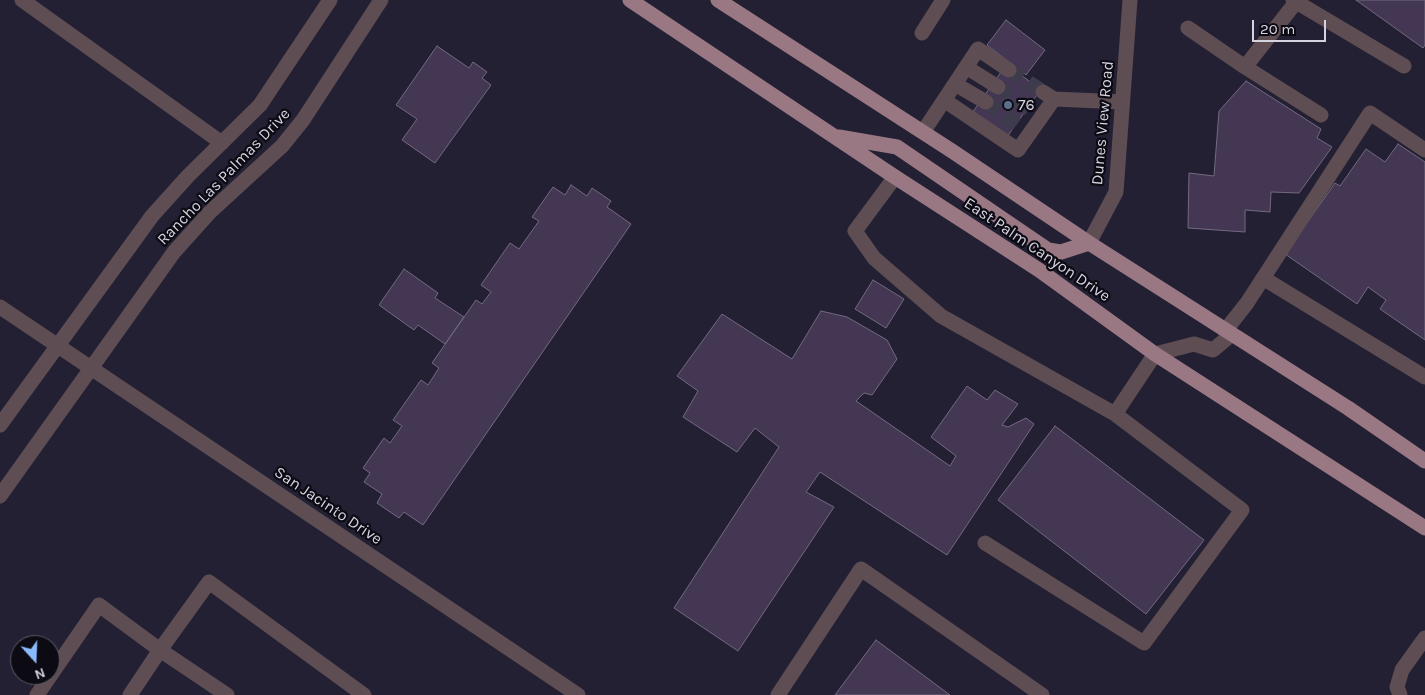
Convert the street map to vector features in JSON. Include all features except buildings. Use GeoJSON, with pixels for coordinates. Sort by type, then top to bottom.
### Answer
{"type":"FeatureCollection","features":[{"type":"Feature","properties":{"kind":"main road","name":"East Palm Canyon Drive"},"geometry":{"type":"LineString","coordinates":[[630,0],[895,177],[1039,270],[1155,354],[1425,528]]}},
{"type":"Feature","properties":{"kind":"main road"},"geometry":{"type":"LineString","coordinates":[[718,0],[923,132],[1089,243],[1348,408],[1425,461]]}},
{"type":"Feature","properties":{"kind":"main road"},"geometry":{"type":"LineString","coordinates":[[833,136],[897,147],[1048,250],[1061,252],[1089,243]]}},
{"type":"Feature","properties":{"kind":"street"},"geometry":{"type":"LineString","coordinates":[[22,0],[222,143]]}},
{"type":"Feature","properties":{"kind":"street","name":"Rancho Las Palmas Drive"},"geometry":{"type":"LineString","coordinates":[[0,426],[152,216],[260,105],[330,0]]}},
{"type":"Feature","properties":{"kind":"street","name":"Rancho Las Palmas Drive"},"geometry":{"type":"LineString","coordinates":[[0,496],[174,252],[210,212],[282,146],[304,120],[381,0]]}},
{"type":"Feature","properties":{"kind":"street"},"geometry":{"type":"LineString","coordinates":[[922,33],[943,0]]}},
{"type":"Feature","properties":{"kind":"street","name":"Dunes View Road"},"geometry":{"type":"LineString","coordinates":[[1089,243],[1116,192],[1130,0]]}},
{"type":"Feature","properties":{"kind":"street"},"geometry":{"type":"LineString","coordinates":[[1244,67],[1294,1],[1404,66]]}},
{"type":"Feature","properties":{"kind":"street"},"geometry":{"type":"LineString","coordinates":[[1188,28],[1244,67],[1321,115]]}},
{"type":"Feature","properties":{"kind":"street"},"geometry":{"type":"LineString","coordinates":[[923,132],[978,49],[1009,70]]}},
{"type":"Feature","properties":{"kind":"street"},"geometry":{"type":"LineString","coordinates":[[966,67],[998,87]]}},
{"type":"Feature","properties":{"kind":"street"},"geometry":{"type":"LineString","coordinates":[[955,84],[986,102]]}},
{"type":"Feature","properties":{"kind":"street"},"geometry":{"type":"LineString","coordinates":[[944,100],[1018,150],[1026,131],[1049,96],[1122,102]]}},
{"type":"Feature","properties":{"kind":"street"},"geometry":{"type":"LineString","coordinates":[[1115,414],[1155,354],[1194,344],[1213,350],[1228,333],[1370,112],[1425,150]]}},
{"type":"Feature","properties":{"kind":"street"},"geometry":{"type":"LineString","coordinates":[[895,177],[855,231],[874,258],[942,316],[1115,414],[1242,510],[1144,644],[985,543]]}},
{"type":"Feature","properties":{"kind":"street"},"geometry":{"type":"LineString","coordinates":[[1263,278],[1424,379],[1425,377]]}},
{"type":"Feature","properties":{"kind":"street","name":"San Jacinto Drive"},"geometry":{"type":"LineString","coordinates":[[0,307],[578,695]]}},
{"type":"Feature","properties":{"kind":"street"},"geometry":{"type":"LineString","coordinates":[[778,695],[861,569],[1042,695]]}},
{"type":"Feature","properties":{"kind":"street"},"geometry":{"type":"LineString","coordinates":[[130,695],[209,582],[364,695]]}},
{"type":"Feature","properties":{"kind":"street"},"geometry":{"type":"LineString","coordinates":[[37,695],[99,605],[160,650],[227,695]]}},
{"type":"Feature","properties":{"kind":"street"},"geometry":{"type":"LineString","coordinates":[[1400,695],[1397,687],[1402,670],[1425,638]]}},
{"type":"Feature","properties":{"kind":"tunnel"},"geometry":{"type":"LineString","coordinates":[[1009,70],[1043,92]]}},
{"type":"Feature","properties":{"kind":"tunnel"},"geometry":{"type":"LineString","coordinates":[[998,87],[1031,110]]}},
{"type":"Feature","properties":{"kind":"tunnel"},"geometry":{"type":"LineString","coordinates":[[986,102],[1021,128]]}},
{"type":"Feature","properties":{"kind":"place","name":"76"},"geometry":{"type":"Point","coordinates":[1008,105]}}]}
